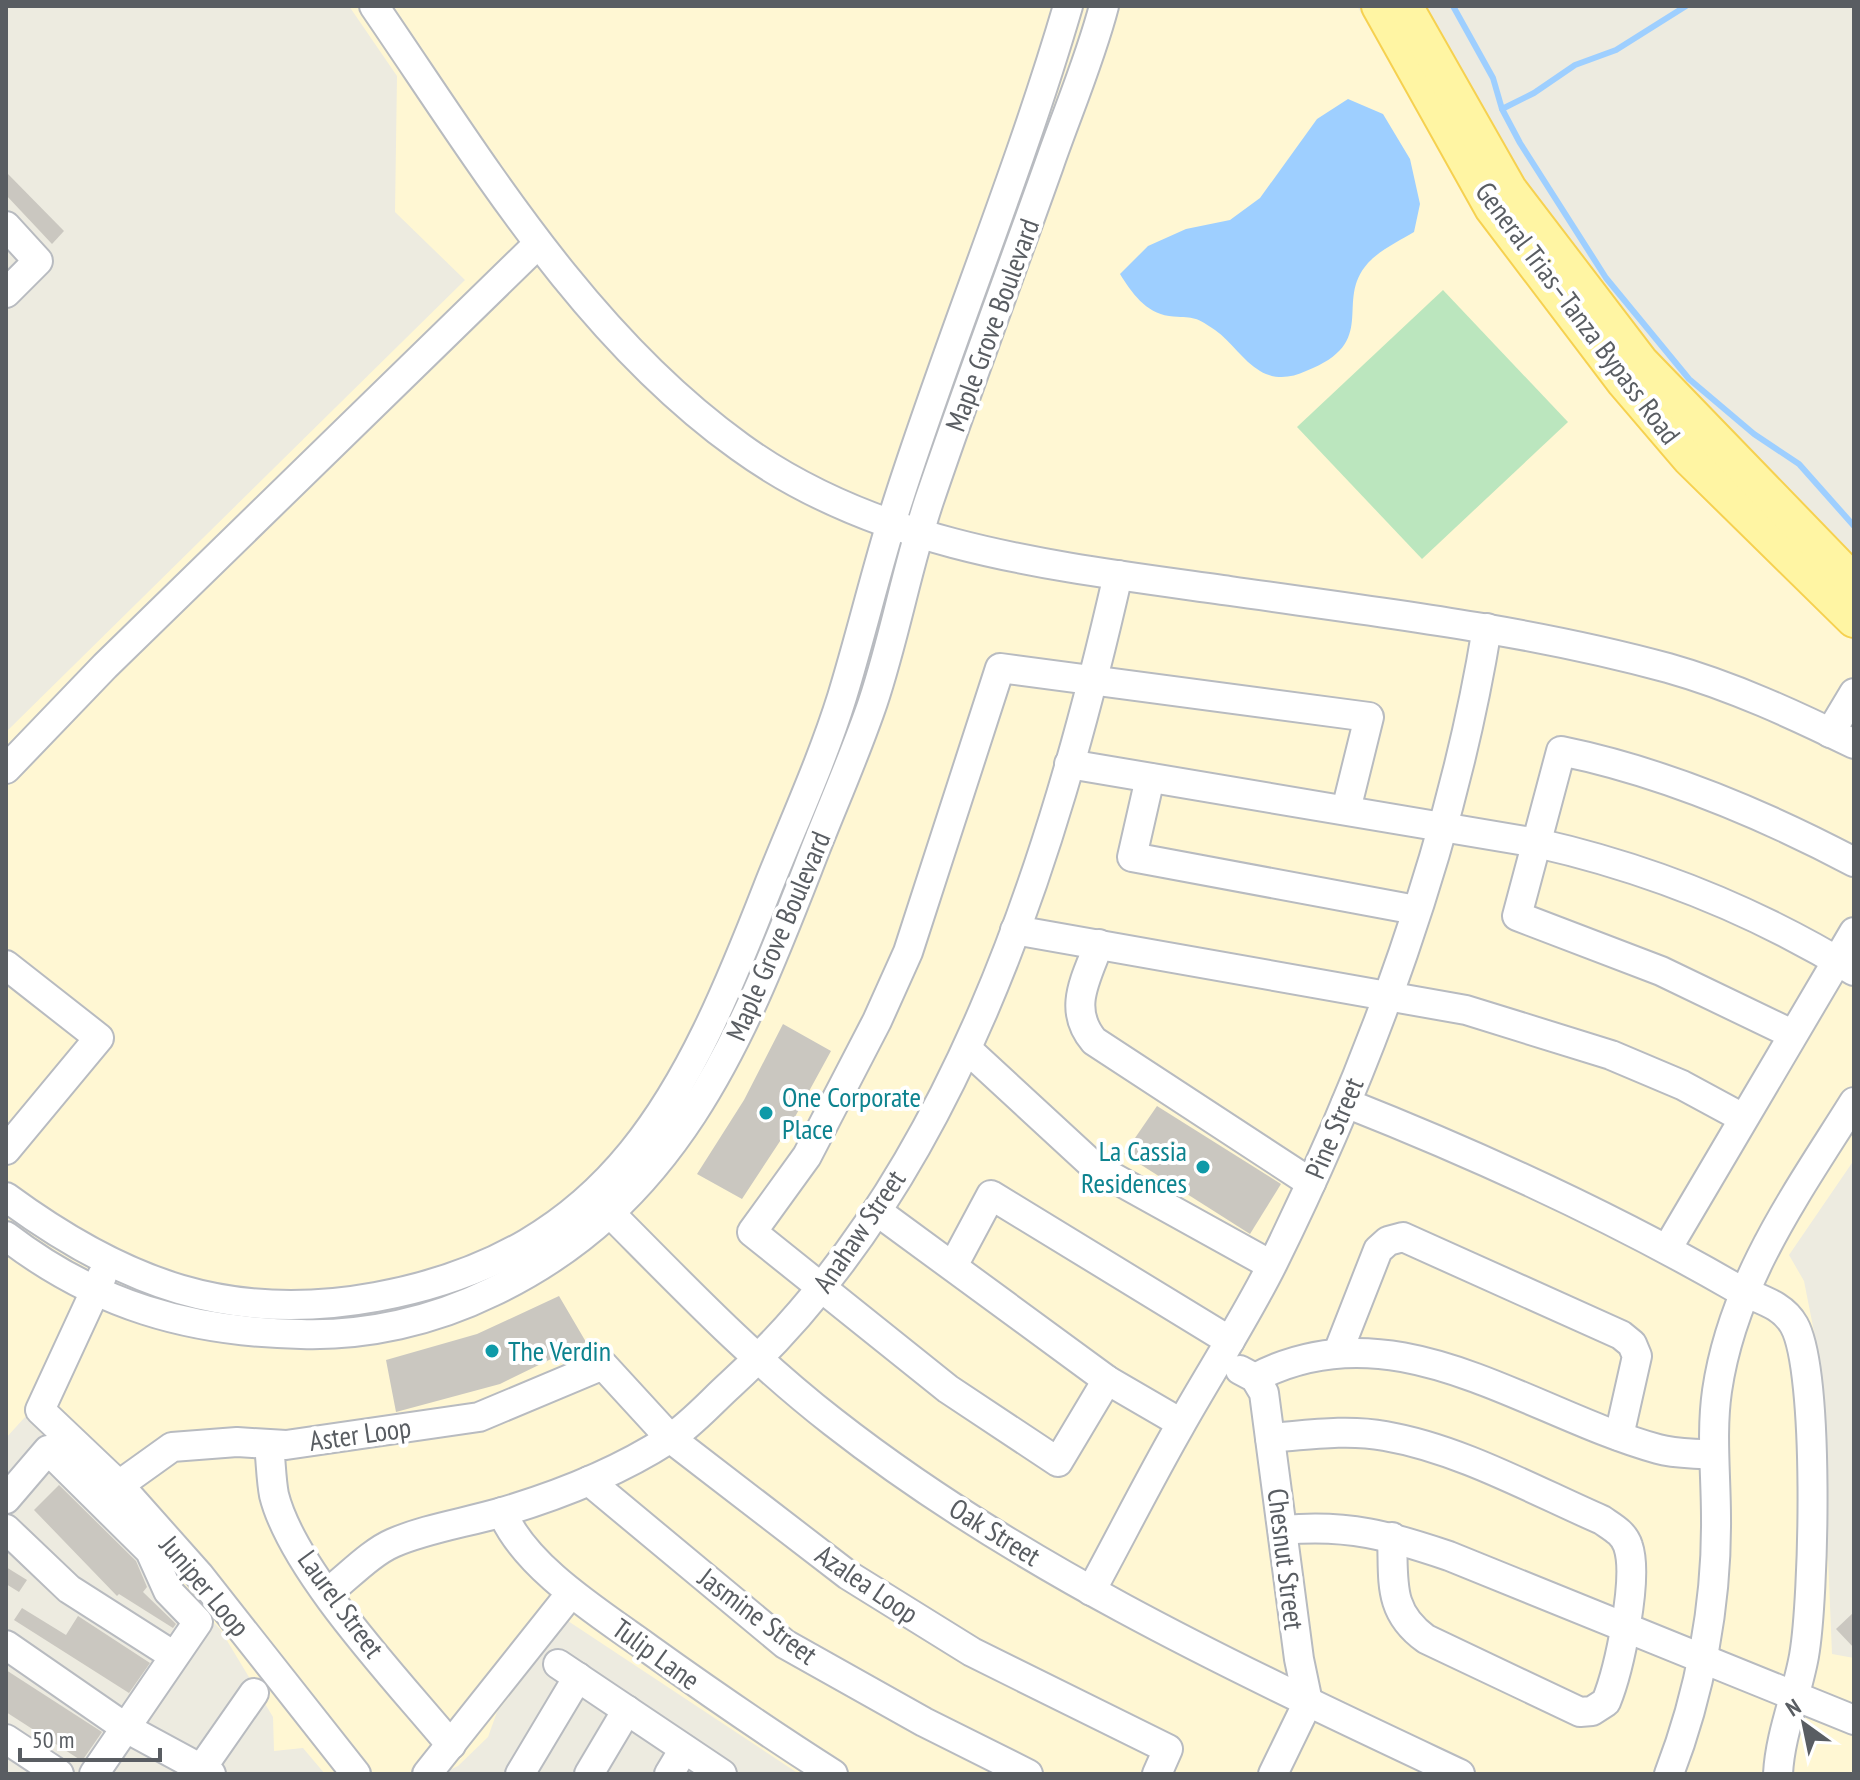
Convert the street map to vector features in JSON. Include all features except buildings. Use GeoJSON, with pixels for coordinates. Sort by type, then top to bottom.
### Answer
{"type":"FeatureCollection","features":[{"type":"Feature","properties":{"kind":"main road","name":"General Trias–Tanza Bypass Road"},"geometry":{"type":"LineString","coordinates":[[1379,6],[1492,208],[1614,370],[1689,458],[1854,620]]}},
{"type":"Feature","properties":{"kind":"main road","name":"General Trias–Tanza Bypass Road"},"geometry":{"type":"LineString","coordinates":[[1405,6],[1509,189],[1641,362],[1854,582]]}},
{"type":"Feature","properties":{"kind":"street"},"geometry":{"type":"LineString","coordinates":[[374,6],[538,244],[608,324],[670,388],[741,448],[842,504],[891,524],[1026,562],[1487,628],[1672,669],[1728,689],[1842,738],[1854,693]]}},
{"type":"Feature","properties":{"kind":"street","name":"Maple Grove Boulevard"},"geometry":{"type":"LineString","coordinates":[[6,1236],[93,1292],[164,1318],[249,1333],[341,1335],[425,1318],[471,1302],[549,1261],[603,1205],[629,1159],[666,1110],[704,1044],[841,701],[891,524],[1068,6]]}},
{"type":"Feature","properties":{"kind":"street","name":"Maple Grove Boulevard"},"geometry":{"type":"LineString","coordinates":[[6,1197],[107,1264],[190,1293],[249,1304],[334,1305],[415,1290],[459,1275],[603,1205],[649,1176],[687,1123],[728,1054],[770,968],[873,701],[920,533],[1104,6]]}},
{"type":"Feature","properties":{"kind":"street"},"geometry":{"type":"LineString","coordinates":[[6,226],[38,261],[6,293]]}},
{"type":"Feature","properties":{"kind":"street"},"geometry":{"type":"LineString","coordinates":[[6,769],[72,698],[538,244]]}},
{"type":"Feature","properties":{"kind":"street","name":"Anahaw Street"},"geometry":{"type":"LineString","coordinates":[[327,1593],[391,1543],[502,1512],[589,1481],[670,1438],[758,1359],[822,1289],[878,1212],[967,1049],[1015,930],[1069,764],[1094,681],[1118,575]]}},
{"type":"Feature","properties":{"kind":"street","name":"Pine Street"},"geometry":{"type":"LineString","coordinates":[[1091,1591],[1181,1423],[1271,1265],[1346,1103],[1416,910],[1441,827],[1480,673],[1487,628]]}},
{"type":"Feature","properties":{"kind":"street"},"geometry":{"type":"LineString","coordinates":[[1107,1380],[1058,1462],[948,1389],[752,1232],[807,1156],[895,979],[936,870],[1000,668],[1369,717],[1346,810]]}},
{"type":"Feature","properties":{"kind":"street"},"geometry":{"type":"LineString","coordinates":[[1792,1034],[1661,971],[1517,916],[1561,751],[1694,789],[1774,822],[1854,862]]}},
{"type":"Feature","properties":{"kind":"street"},"geometry":{"type":"LineString","coordinates":[[1069,764],[1537,843],[1610,859],[1660,877],[1782,931],[1845,965]]}},
{"type":"Feature","properties":{"kind":"street"},"geometry":{"type":"LineString","coordinates":[[1150,778],[1132,857],[1416,910]]}},
{"type":"Feature","properties":{"kind":"street"},"geometry":{"type":"LineString","coordinates":[[1015,930],[1466,1010],[1611,1055],[1682,1085],[1743,1118]]}},
{"type":"Feature","properties":{"kind":"street"},"geometry":{"type":"LineString","coordinates":[[1667,1249],[1792,1034],[1845,965],[1854,932]]}},
{"type":"Feature","properties":{"kind":"street"},"geometry":{"type":"LineString","coordinates":[[1099,944],[1079,998],[1084,1029],[1094,1041],[1311,1183]]}},
{"type":"Feature","properties":{"kind":"street"},"geometry":{"type":"LineString","coordinates":[[6,965],[99,1038],[6,1150]]}},
{"type":"Feature","properties":{"kind":"street"},"geometry":{"type":"LineString","coordinates":[[967,1049],[1096,1168],[1271,1265]]}},
{"type":"Feature","properties":{"kind":"street"},"geometry":{"type":"LineString","coordinates":[[1669,1774],[1702,1661],[1714,1563],[1713,1455],[1717,1391],[1743,1292],[1779,1220],[1845,1135],[1854,1102]]}},
{"type":"Feature","properties":{"kind":"street"},"geometry":{"type":"LineString","coordinates":[[1346,1103],[1481,1157],[1667,1249],[1743,1292],[1765,1300],[1789,1317],[1796,1328],[1807,1386],[1811,1580],[1806,1644],[1778,1774]]}},
{"type":"Feature","properties":{"kind":"street"},"geometry":{"type":"LineString","coordinates":[[953,1266],[991,1195],[1225,1350],[1255,1378],[1285,1362],[1338,1352],[1375,1354],[1467,1374],[1661,1450],[1713,1455]]}},
{"type":"Feature","properties":{"kind":"street","name":"Oak Street"},"geometry":{"type":"LineString","coordinates":[[603,1205],[758,1359],[834,1423],[911,1479],[1091,1591],[1308,1702],[1460,1774]]}},
{"type":"Feature","properties":{"kind":"street"},"geometry":{"type":"LineString","coordinates":[[878,1212],[1107,1380],[1181,1423]]}},
{"type":"Feature","properties":{"kind":"street"},"geometry":{"type":"LineString","coordinates":[[1338,1352],[1378,1250],[1388,1241],[1403,1237],[1621,1335],[1632,1344],[1637,1356],[1619,1436]]}},
{"type":"Feature","properties":{"kind":"street"},"geometry":{"type":"LineString","coordinates":[[93,1292],[107,1264]]}},
{"type":"Feature","properties":{"kind":"street","name":"Juniper Loop"},"geometry":{"type":"LineString","coordinates":[[93,1292],[40,1410],[119,1485],[199,1575],[356,1774]]}},
{"type":"Feature","properties":{"kind":"street","name":"Azalea Loop"},"geometry":{"type":"LineString","coordinates":[[603,1365],[670,1438],[873,1590],[972,1652],[1162,1762]]}},
{"type":"Feature","properties":{"kind":"street","name":"Aster Loop"},"geometry":{"type":"LineString","coordinates":[[119,1485],[172,1447],[237,1442],[269,1446],[479,1417],[603,1365]]}},
{"type":"Feature","properties":{"kind":"street","name":"Chesnut Street"},"geometry":{"type":"LineString","coordinates":[[1255,1378],[1264,1393],[1299,1659],[1308,1702]]}},
{"type":"Feature","properties":{"kind":"street"},"geometry":{"type":"LineString","coordinates":[[1270,1438],[1346,1432],[1387,1436],[1444,1453],[1602,1520],[1618,1531],[1628,1543],[1631,1560],[1625,1629],[1606,1702],[1592,1711],[1580,1712],[1426,1639],[1410,1628],[1399,1613],[1394,1597],[1392,1537]]}},
{"type":"Feature","properties":{"kind":"street","name":"Laurel Street"},"geometry":{"type":"LineString","coordinates":[[269,1446],[275,1496],[301,1553],[327,1593],[451,1745]]}},
{"type":"Feature","properties":{"kind":"street"},"geometry":{"type":"LineString","coordinates":[[6,1499],[48,1450],[150,1551],[168,1591],[198,1622],[94,1774]]}},
{"type":"Feature","properties":{"kind":"street","name":"Jasmine Street"},"geometry":{"type":"LineString","coordinates":[[589,1481],[785,1644],[924,1722],[1028,1774]]}},
{"type":"Feature","properties":{"kind":"street","name":"Tulip Lane"},"geometry":{"type":"LineString","coordinates":[[502,1512],[510,1532],[571,1593],[741,1715],[833,1774]]}},
{"type":"Feature","properties":{"kind":"street"},"geometry":{"type":"LineString","coordinates":[[1284,1530],[1324,1526],[1392,1537],[1449,1556],[1854,1720]]}},
{"type":"Feature","properties":{"kind":"street"},"geometry":{"type":"LineString","coordinates":[[6,1529],[69,1589],[174,1656]]}},
{"type":"Feature","properties":{"kind":"street"},"geometry":{"type":"LineString","coordinates":[[427,1774],[571,1593]]}},
{"type":"Feature","properties":{"kind":"street"},"geometry":{"type":"LineString","coordinates":[[6,1645],[126,1728],[206,1771],[254,1693]]}},
{"type":"Feature","properties":{"kind":"street"},"geometry":{"type":"LineString","coordinates":[[520,1774],[568,1670],[722,1774]]}},
{"type":"Feature","properties":{"kind":"street"},"geometry":{"type":"LineString","coordinates":[[1273,1774],[1308,1702]]}},
{"type":"Feature","properties":{"kind":"street"},"geometry":{"type":"LineString","coordinates":[[589,1774],[627,1710]]}},
{"type":"Feature","properties":{"kind":"street"},"geometry":{"type":"LineString","coordinates":[[6,1739],[59,1774]]}},
{"type":"Feature","properties":{"kind":"street"},"geometry":{"type":"LineString","coordinates":[[669,1774],[684,1749]]}},
{"type":"Feature","properties":{"kind":"shaded area"},"geometry":{"type":"Polygon","coordinates":[[[349,6],[1357,6],[1484,221],[1578,351],[1636,419],[1854,642],[1854,1160],[1789,1255],[1804,1281],[1820,1362],[1832,1654],[1854,1658],[1854,1774],[799,1774],[568,1621],[497,1712],[488,1737],[458,1766],[441,1774],[325,1774],[303,1748],[274,1751],[273,1717],[220,1629],[173,1581],[158,1550],[25,1417],[6,1438],[6,732],[465,280],[395,212],[397,76],[349,6]]]}},
{"type":"Feature","properties":{"kind":"green space"},"geometry":{"type":"Polygon","coordinates":[[[1443,290],[1568,422],[1422,559],[1297,427],[1443,290]]]}},
{"type":"Feature","properties":{"kind":"water"},"geometry":{"type":"Polygon","coordinates":[[[1348,99],[1383,114],[1410,159],[1420,204],[1414,232],[1373,258],[1358,278],[1349,334],[1329,360],[1300,373],[1271,376],[1254,367],[1202,321],[1161,314],[1140,301],[1120,274],[1148,246],[1186,229],[1230,220],[1260,198],[1317,119],[1348,99]]]}},
{"type":"Feature","properties":{"kind":"waterway"},"geometry":{"type":"LineString","coordinates":[[1453,6],[1493,78],[1502,109],[1520,143],[1606,278],[1689,379],[1754,434],[1799,464],[1854,526]]}},
{"type":"Feature","properties":{"kind":"waterway"},"geometry":{"type":"LineString","coordinates":[[1502,109],[1534,93],[1575,65],[1616,50],[1686,6]]}},
{"type":"Feature","properties":{"kind":"place","name":"One Corporate Place"},"geometry":{"type":"Point","coordinates":[766,1113]}},
{"type":"Feature","properties":{"kind":"place","name":"La Cassia Residences"},"geometry":{"type":"Point","coordinates":[1203,1167]}},
{"type":"Feature","properties":{"kind":"place","name":"The Verdin"},"geometry":{"type":"Point","coordinates":[492,1351]}}]}
